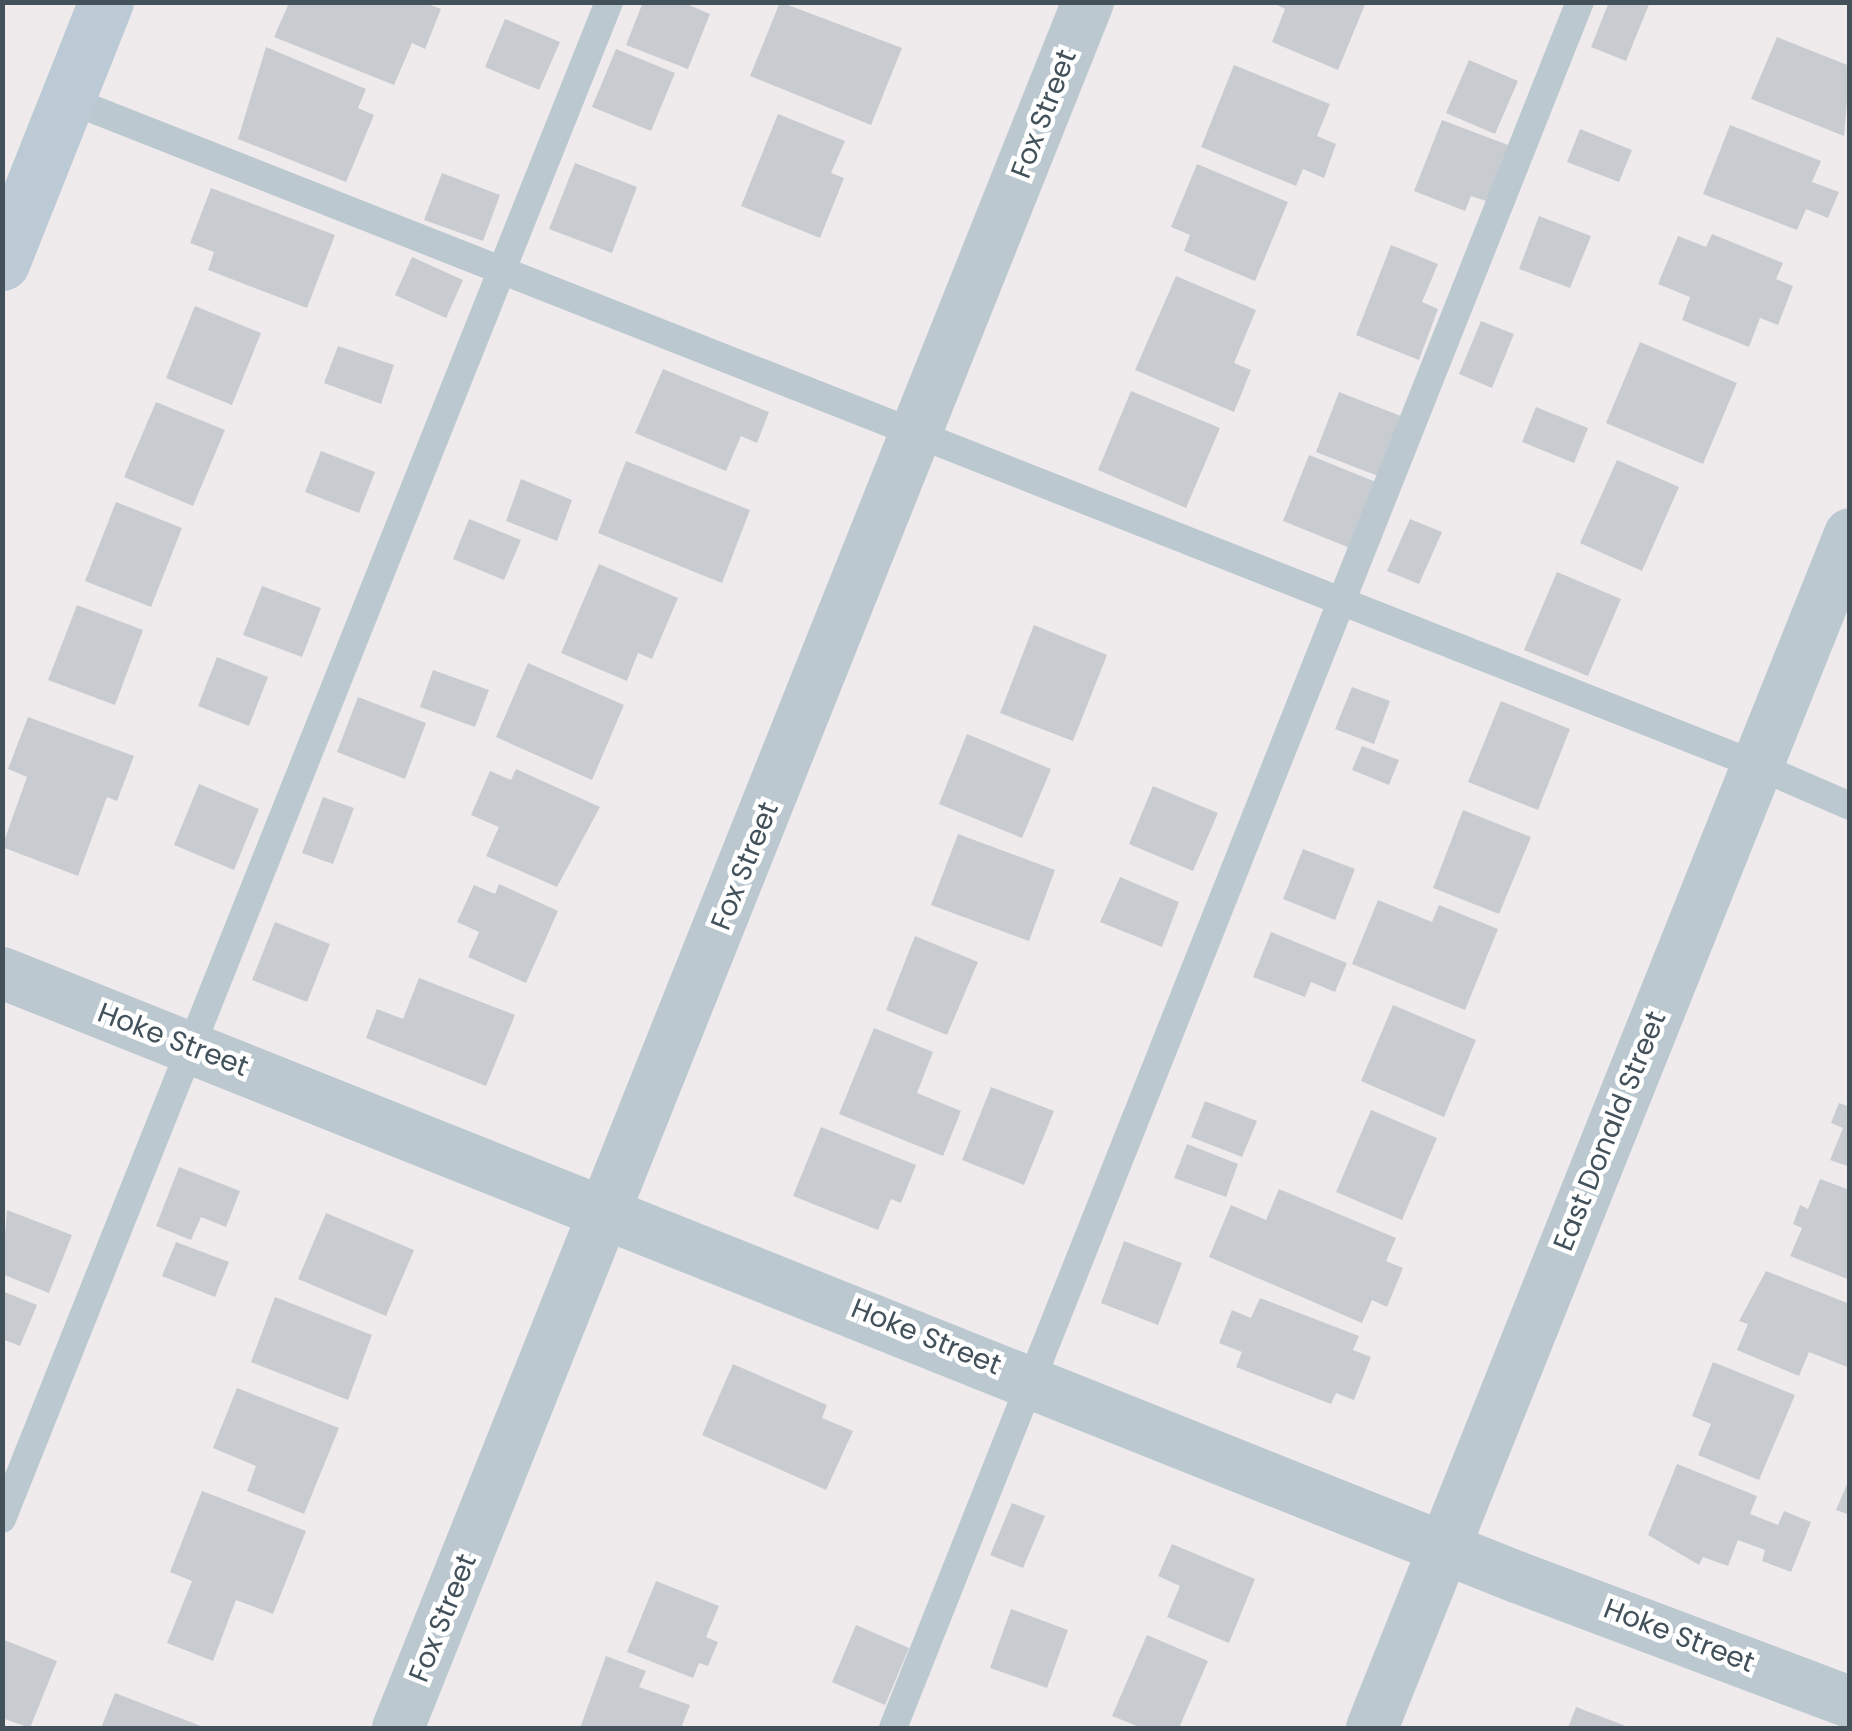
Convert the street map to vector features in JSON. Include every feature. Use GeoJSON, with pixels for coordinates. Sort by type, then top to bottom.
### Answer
{"type":"FeatureCollection","features":[{"type":"Feature","properties":{"kind":"street"},"geometry":{"type":"LineString","coordinates":[[2,263],[106,2]]}},
{"type":"Feature","properties":{"kind":"street","name":"Fox Street"},"geometry":{"type":"LineString","coordinates":[[398,1728],[918,436],[1088,2]]}},
{"type":"Feature","properties":{"kind":"street","name":"East Donald Street"},"geometry":{"type":"LineString","coordinates":[[1372,1728],[1850,534]]}},
{"type":"Feature","properties":{"kind":"street","name":"Hoke Street"},"geometry":{"type":"LineString","coordinates":[[2,973],[1850,1702]]}},
{"type":"Feature","properties":{"kind":"lane"},"geometry":{"type":"LineString","coordinates":[[2,1519],[608,2]]}},
{"type":"Feature","properties":{"kind":"lane"},"geometry":{"type":"LineString","coordinates":[[893,1728],[1580,2]]}},
{"type":"Feature","properties":{"kind":"lane"},"geometry":{"type":"LineString","coordinates":[[68,100],[1850,806]]}},
{"type":"Feature","properties":{"kind":"building"},"geometry":{"type":"Polygon","coordinates":[[[643,2],[682,2],[710,14],[688,69],[626,45],[643,2]]]}},
{"type":"Feature","properties":{"kind":"building"},"geometry":{"type":"Polygon","coordinates":[[[780,2],[902,48],[871,125],[750,76],[780,2]]]}},
{"type":"Feature","properties":{"kind":"building"},"geometry":{"type":"Polygon","coordinates":[[[1271,2],[1366,2],[1338,70],[1272,42],[1285,9],[1271,2]]]}},
{"type":"Feature","properties":{"kind":"building"},"geometry":{"type":"Polygon","coordinates":[[[1609,2],[1650,2],[1626,61],[1591,47],[1609,2]]]}},
{"type":"Feature","properties":{"kind":"building"},"geometry":{"type":"Polygon","coordinates":[[[289,3],[425,3],[441,9],[425,49],[412,43],[394,85],[274,37],[289,3]]]}},
{"type":"Feature","properties":{"kind":"building"},"geometry":{"type":"Polygon","coordinates":[[[505,19],[560,42],[539,90],[485,67],[505,19]]]}},
{"type":"Feature","properties":{"kind":"building"},"geometry":{"type":"Polygon","coordinates":[[[1777,37],[1850,66],[1844,136],[1751,99],[1777,37]]]}},
{"type":"Feature","properties":{"kind":"building"},"geometry":{"type":"Polygon","coordinates":[[[266,47],[366,89],[358,108],[374,115],[346,182],[238,139],[266,47]]]}},
{"type":"Feature","properties":{"kind":"building"},"geometry":{"type":"Polygon","coordinates":[[[616,49],[675,73],[651,131],[592,107],[616,49]]]}},
{"type":"Feature","properties":{"kind":"building"},"geometry":{"type":"Polygon","coordinates":[[[1469,60],[1518,81],[1495,134],[1446,113],[1469,60]]]}},
{"type":"Feature","properties":{"kind":"building"},"geometry":{"type":"Polygon","coordinates":[[[1234,65],[1330,104],[1317,136],[1336,144],[1324,178],[1303,169],[1296,186],[1201,147],[1234,65]]]}},
{"type":"Feature","properties":{"kind":"building"},"geometry":{"type":"Polygon","coordinates":[[[778,114],[845,141],[831,173],[844,178],[820,238],[741,206],[778,114]]]}},
{"type":"Feature","properties":{"kind":"building"},"geometry":{"type":"Polygon","coordinates":[[[1442,120],[1508,145],[1486,201],[1471,196],[1465,211],[1414,191],[1442,120]]]}},
{"type":"Feature","properties":{"kind":"building"},"geometry":{"type":"Polygon","coordinates":[[[1730,125],[1821,161],[1812,182],[1839,192],[1828,218],[1806,209],[1797,230],[1703,194],[1730,125]]]}},
{"type":"Feature","properties":{"kind":"building"},"geometry":{"type":"Polygon","coordinates":[[[1580,129],[1632,150],[1619,182],[1567,162],[1580,129]]]}},
{"type":"Feature","properties":{"kind":"building"},"geometry":{"type":"Polygon","coordinates":[[[575,163],[637,187],[612,253],[549,229],[575,163]]]}},
{"type":"Feature","properties":{"kind":"building"},"geometry":{"type":"Polygon","coordinates":[[[1197,164],[1288,202],[1255,281],[1184,251],[1190,235],[1171,227],[1197,164]]]}},
{"type":"Feature","properties":{"kind":"building"},"geometry":{"type":"Polygon","coordinates":[[[442,173],[500,195],[483,241],[424,220],[442,173]]]}},
{"type":"Feature","properties":{"kind":"building"},"geometry":{"type":"Polygon","coordinates":[[[211,188],[335,235],[307,308],[208,270],[214,252],[190,243],[211,188]]]}},
{"type":"Feature","properties":{"kind":"building"},"geometry":{"type":"Polygon","coordinates":[[[1539,216],[1591,236],[1570,288],[1519,269],[1539,216]]]}},
{"type":"Feature","properties":{"kind":"building"},"geometry":{"type":"Polygon","coordinates":[[[1712,234],[1783,263],[1776,279],[1793,286],[1778,325],[1760,318],[1749,347],[1682,320],[1690,297],[1658,284],[1678,236],[1706,247],[1712,234]]]}},
{"type":"Feature","properties":{"kind":"building"},"geometry":{"type":"Polygon","coordinates":[[[1391,245],[1438,264],[1422,302],[1438,309],[1419,360],[1356,335],[1391,245]]]}},
{"type":"Feature","properties":{"kind":"building"},"geometry":{"type":"Polygon","coordinates":[[[412,257],[463,280],[446,318],[395,295],[412,257]]]}},
{"type":"Feature","properties":{"kind":"building"},"geometry":{"type":"Polygon","coordinates":[[[1176,276],[1256,310],[1234,363],[1251,370],[1234,412],[1135,370],[1176,276]]]}},
{"type":"Feature","properties":{"kind":"building"},"geometry":{"type":"Polygon","coordinates":[[[195,306],[261,333],[232,405],[166,378],[195,306]]]}},
{"type":"Feature","properties":{"kind":"building"},"geometry":{"type":"Polygon","coordinates":[[[1481,321],[1514,334],[1492,388],[1459,374],[1481,321]]]}},
{"type":"Feature","properties":{"kind":"building"},"geometry":{"type":"Polygon","coordinates":[[[1640,342],[1737,383],[1703,464],[1606,423],[1640,342]]]}},
{"type":"Feature","properties":{"kind":"building"},"geometry":{"type":"Polygon","coordinates":[[[338,346],[394,365],[381,404],[324,383],[338,346]]]}},
{"type":"Feature","properties":{"kind":"building"},"geometry":{"type":"Polygon","coordinates":[[[663,369],[769,412],[757,443],[741,436],[726,471],[635,433],[663,369]]]}},
{"type":"Feature","properties":{"kind":"building"},"geometry":{"type":"Polygon","coordinates":[[[1131,391],[1220,428],[1186,508],[1098,470],[1131,391]]]}},
{"type":"Feature","properties":{"kind":"building"},"geometry":{"type":"Polygon","coordinates":[[[1339,392],[1401,416],[1378,476],[1316,452],[1339,392]]]}},
{"type":"Feature","properties":{"kind":"building"},"geometry":{"type":"Polygon","coordinates":[[[156,402],[225,430],[193,506],[124,477],[156,402]]]}},
{"type":"Feature","properties":{"kind":"building"},"geometry":{"type":"Polygon","coordinates":[[[1536,407],[1588,428],[1574,463],[1522,442],[1536,407]]]}},
{"type":"Feature","properties":{"kind":"building"},"geometry":{"type":"Polygon","coordinates":[[[321,451],[375,472],[359,513],[305,492],[321,451]]]}},
{"type":"Feature","properties":{"kind":"building"},"geometry":{"type":"Polygon","coordinates":[[[1309,455],[1376,482],[1350,548],[1283,521],[1309,455]]]}},
{"type":"Feature","properties":{"kind":"building"},"geometry":{"type":"Polygon","coordinates":[[[1617,460],[1679,487],[1642,571],[1580,543],[1617,460]]]}},
{"type":"Feature","properties":{"kind":"building"},"geometry":{"type":"Polygon","coordinates":[[[626,461],[750,510],[722,583],[598,533],[626,461]]]}},
{"type":"Feature","properties":{"kind":"building"},"geometry":{"type":"Polygon","coordinates":[[[521,479],[572,500],[557,541],[506,521],[521,479]]]}},
{"type":"Feature","properties":{"kind":"building"},"geometry":{"type":"Polygon","coordinates":[[[116,502],[182,528],[151,607],[85,581],[116,502]]]}},
{"type":"Feature","properties":{"kind":"building"},"geometry":{"type":"Polygon","coordinates":[[[469,519],[521,540],[504,580],[453,559],[469,519]]]}},
{"type":"Feature","properties":{"kind":"building"},"geometry":{"type":"Polygon","coordinates":[[[1410,519],[1442,532],[1419,584],[1387,571],[1410,519]]]}},
{"type":"Feature","properties":{"kind":"building"},"geometry":{"type":"Polygon","coordinates":[[[599,564],[678,598],[652,659],[638,653],[627,681],[561,653],[599,564]]]}},
{"type":"Feature","properties":{"kind":"building"},"geometry":{"type":"Polygon","coordinates":[[[1557,572],[1621,599],[1588,676],[1524,650],[1557,572]]]}},
{"type":"Feature","properties":{"kind":"building"},"geometry":{"type":"Polygon","coordinates":[[[262,586],[321,608],[302,657],[243,635],[262,586]]]}},
{"type":"Feature","properties":{"kind":"building"},"geometry":{"type":"Polygon","coordinates":[[[77,605],[143,630],[115,705],[48,680],[77,605]]]}},
{"type":"Feature","properties":{"kind":"building"},"geometry":{"type":"Polygon","coordinates":[[[1034,625],[1107,655],[1073,741],[1000,713],[1034,625]]]}},
{"type":"Feature","properties":{"kind":"building"},"geometry":{"type":"Polygon","coordinates":[[[217,657],[268,677],[249,726],[198,706],[217,657]]]}},
{"type":"Feature","properties":{"kind":"building"},"geometry":{"type":"Polygon","coordinates":[[[528,663],[624,705],[592,780],[496,737],[528,663]]]}},
{"type":"Feature","properties":{"kind":"building"},"geometry":{"type":"Polygon","coordinates":[[[433,670],[489,690],[475,727],[420,707],[433,670]]]}},
{"type":"Feature","properties":{"kind":"building"},"geometry":{"type":"Polygon","coordinates":[[[1352,687],[1390,701],[1374,744],[1335,729],[1352,687]]]}},
{"type":"Feature","properties":{"kind":"building"},"geometry":{"type":"Polygon","coordinates":[[[358,697],[426,723],[405,779],[337,752],[358,697]]]}},
{"type":"Feature","properties":{"kind":"building"},"geometry":{"type":"Polygon","coordinates":[[[1501,701],[1570,729],[1538,810],[1468,782],[1501,701]]]}},
{"type":"Feature","properties":{"kind":"building"},"geometry":{"type":"Polygon","coordinates":[[[28,717],[134,756],[117,801],[107,797],[78,876],[2,847],[27,777],[8,769],[28,717]]]}},
{"type":"Feature","properties":{"kind":"building"},"geometry":{"type":"Polygon","coordinates":[[[967,734],[1051,769],[1022,838],[939,804],[967,734]]]}},
{"type":"Feature","properties":{"kind":"building"},"geometry":{"type":"Polygon","coordinates":[[[1362,746],[1399,760],[1389,785],[1352,770],[1362,746]]]}},
{"type":"Feature","properties":{"kind":"building"},"geometry":{"type":"Polygon","coordinates":[[[516,769],[600,807],[557,887],[486,856],[499,827],[471,815],[490,771],[511,780],[516,769]]]}},
{"type":"Feature","properties":{"kind":"building"},"geometry":{"type":"Polygon","coordinates":[[[199,784],[259,809],[234,870],[174,845],[199,784]]]}},
{"type":"Feature","properties":{"kind":"building"},"geometry":{"type":"Polygon","coordinates":[[[1153,786],[1218,813],[1193,871],[1129,844],[1153,786]]]}},
{"type":"Feature","properties":{"kind":"building"},"geometry":{"type":"Polygon","coordinates":[[[323,797],[354,808],[333,864],[302,853],[323,797]]]}},
{"type":"Feature","properties":{"kind":"building"},"geometry":{"type":"Polygon","coordinates":[[[1463,810],[1531,837],[1499,914],[1433,888],[1463,810]]]}},
{"type":"Feature","properties":{"kind":"building"},"geometry":{"type":"Polygon","coordinates":[[[958,834],[1055,870],[1029,941],[931,905],[958,834]]]}},
{"type":"Feature","properties":{"kind":"building"},"geometry":{"type":"Polygon","coordinates":[[[1303,849],[1355,869],[1335,920],[1283,899],[1303,849]]]}},
{"type":"Feature","properties":{"kind":"building"},"geometry":{"type":"Polygon","coordinates":[[[1120,877],[1179,902],[1162,947],[1100,922],[1120,877]]]}},
{"type":"Feature","properties":{"kind":"building"},"geometry":{"type":"Polygon","coordinates":[[[499,884],[558,911],[526,983],[468,957],[479,932],[457,922],[474,885],[495,894],[499,884]]]}},
{"type":"Feature","properties":{"kind":"building"},"geometry":{"type":"Polygon","coordinates":[[[1378,900],[1432,922],[1439,905],[1498,929],[1465,1010],[1352,964],[1378,900]]]}},
{"type":"Feature","properties":{"kind":"building"},"geometry":{"type":"Polygon","coordinates":[[[275,922],[330,944],[307,1002],[252,980],[275,922]]]}},
{"type":"Feature","properties":{"kind":"building"},"geometry":{"type":"Polygon","coordinates":[[[1271,932],[1347,963],[1335,992],[1311,982],[1305,997],[1253,977],[1271,932]]]}},
{"type":"Feature","properties":{"kind":"building"},"geometry":{"type":"Polygon","coordinates":[[[915,936],[978,962],[947,1035],[886,1010],[915,936]]]}},
{"type":"Feature","properties":{"kind":"building"},"geometry":{"type":"Polygon","coordinates":[[[419,978],[515,1015],[486,1086],[366,1038],[377,1009],[403,1019],[419,978]]]}},
{"type":"Feature","properties":{"kind":"building"},"geometry":{"type":"Polygon","coordinates":[[[1393,1005],[1476,1040],[1444,1117],[1361,1081],[1393,1005]]]}},
{"type":"Feature","properties":{"kind":"building"},"geometry":{"type":"Polygon","coordinates":[[[874,1028],[933,1052],[917,1093],[961,1111],[943,1156],[839,1114],[874,1028]]]}},
{"type":"Feature","properties":{"kind":"building"},"geometry":{"type":"Polygon","coordinates":[[[991,1087],[1054,1111],[1024,1185],[962,1160],[991,1087]]]}},
{"type":"Feature","properties":{"kind":"building"},"geometry":{"type":"Polygon","coordinates":[[[1205,1101],[1257,1121],[1242,1157],[1191,1137],[1205,1101]]]}},
{"type":"Feature","properties":{"kind":"building"},"geometry":{"type":"Polygon","coordinates":[[[1839,1103],[1850,1107],[1850,1167],[1830,1160],[1843,1128],[1831,1123],[1839,1103]]]}},
{"type":"Feature","properties":{"kind":"building"},"geometry":{"type":"Polygon","coordinates":[[[1371,1110],[1437,1138],[1402,1220],[1336,1192],[1371,1110]]]}},
{"type":"Feature","properties":{"kind":"building"},"geometry":{"type":"Polygon","coordinates":[[[821,1127],[916,1165],[901,1203],[891,1199],[878,1230],[793,1196],[821,1127]]]}},
{"type":"Feature","properties":{"kind":"building"},"geometry":{"type":"Polygon","coordinates":[[[1187,1144],[1238,1164],[1226,1197],[1174,1178],[1187,1144]]]}},
{"type":"Feature","properties":{"kind":"building"},"geometry":{"type":"Polygon","coordinates":[[[179,1167],[240,1191],[226,1227],[201,1217],[191,1240],[156,1226],[179,1167]]]}},
{"type":"Feature","properties":{"kind":"building"},"geometry":{"type":"Polygon","coordinates":[[[1820,1179],[1850,1190],[1850,1280],[1790,1256],[1802,1228],[1793,1224],[1800,1205],[1808,1209],[1820,1179]]]}},
{"type":"Feature","properties":{"kind":"building"},"geometry":{"type":"Polygon","coordinates":[[[1279,1189],[1396,1238],[1386,1261],[1403,1268],[1387,1307],[1372,1300],[1362,1323],[1209,1257],[1231,1205],[1266,1220],[1279,1189]]]}},
{"type":"Feature","properties":{"kind":"building"},"geometry":{"type":"Polygon","coordinates":[[[7,1210],[72,1235],[49,1293],[2,1274],[7,1210]]]}},
{"type":"Feature","properties":{"kind":"building"},"geometry":{"type":"Polygon","coordinates":[[[326,1213],[414,1250],[386,1316],[298,1279],[326,1213]]]}},
{"type":"Feature","properties":{"kind":"building"},"geometry":{"type":"Polygon","coordinates":[[[1124,1241],[1182,1263],[1158,1325],[1101,1303],[1124,1241]]]}},
{"type":"Feature","properties":{"kind":"building"},"geometry":{"type":"Polygon","coordinates":[[[176,1242],[229,1262],[215,1297],[162,1276],[176,1242]]]}},
{"type":"Feature","properties":{"kind":"building"},"geometry":{"type":"Polygon","coordinates":[[[1766,1271],[1850,1304],[1850,1368],[1809,1352],[1799,1376],[1737,1350],[1748,1324],[1739,1321],[1766,1271]]]}},
{"type":"Feature","properties":{"kind":"building"},"geometry":{"type":"Polygon","coordinates":[[[2,1291],[37,1305],[20,1346],[2,1339],[2,1291]]]}},
{"type":"Feature","properties":{"kind":"building"},"geometry":{"type":"Polygon","coordinates":[[[275,1297],[372,1335],[348,1400],[251,1362],[275,1297]]]}},
{"type":"Feature","properties":{"kind":"building"},"geometry":{"type":"Polygon","coordinates":[[[1260,1298],[1359,1336],[1353,1350],[1371,1357],[1354,1400],[1336,1393],[1331,1404],[1236,1367],[1242,1352],[1219,1343],[1232,1310],[1251,1318],[1260,1298]]]}},
{"type":"Feature","properties":{"kind":"building"},"geometry":{"type":"Polygon","coordinates":[[[1713,1362],[1795,1395],[1759,1480],[1698,1455],[1711,1424],[1692,1416],[1713,1362]]]}},
{"type":"Feature","properties":{"kind":"building"},"geometry":{"type":"Polygon","coordinates":[[[733,1364],[827,1405],[822,1418],[853,1431],[826,1490],[702,1435],[733,1364]]]}},
{"type":"Feature","properties":{"kind":"building"},"geometry":{"type":"Polygon","coordinates":[[[237,1388],[339,1428],[304,1514],[247,1491],[256,1466],[213,1448],[237,1388]]]}},
{"type":"Feature","properties":{"kind":"building"},"geometry":{"type":"Polygon","coordinates":[[[1677,1464],[1757,1496],[1750,1514],[1778,1525],[1784,1511],[1811,1522],[1791,1572],[1762,1561],[1765,1550],[1738,1540],[1728,1566],[1703,1557],[1699,1565],[1648,1535],[1677,1464]]]}},
{"type":"Feature","properties":{"kind":"building"},"geometry":{"type":"Polygon","coordinates":[[[1850,1477],[1850,1515],[1836,1510],[1850,1477]]]}},
{"type":"Feature","properties":{"kind":"building"},"geometry":{"type":"Polygon","coordinates":[[[202,1491],[306,1531],[273,1614],[236,1600],[213,1661],[167,1643],[192,1581],[170,1572],[202,1491]]]}},
{"type":"Feature","properties":{"kind":"building"},"geometry":{"type":"Polygon","coordinates":[[[1012,1503],[1045,1516],[1023,1568],[990,1555],[1012,1503]]]}},
{"type":"Feature","properties":{"kind":"building"},"geometry":{"type":"Polygon","coordinates":[[[1172,1544],[1255,1579],[1229,1643],[1167,1617],[1180,1586],[1158,1576],[1172,1544]]]}},
{"type":"Feature","properties":{"kind":"building"},"geometry":{"type":"Polygon","coordinates":[[[656,1581],[719,1606],[706,1637],[718,1642],[708,1666],[699,1663],[693,1678],[627,1652],[656,1581]]]}},
{"type":"Feature","properties":{"kind":"building"},"geometry":{"type":"Polygon","coordinates":[[[1011,1609],[1068,1630],[1047,1688],[990,1668],[1011,1609]]]}},
{"type":"Feature","properties":{"kind":"building"},"geometry":{"type":"Polygon","coordinates":[[[856,1625],[909,1648],[885,1705],[832,1682],[856,1625]]]}},
{"type":"Feature","properties":{"kind":"building"},"geometry":{"type":"Polygon","coordinates":[[[1147,1635],[1208,1661],[1179,1728],[1142,1728],[1112,1716],[1147,1635]]]}},
{"type":"Feature","properties":{"kind":"building"},"geometry":{"type":"Polygon","coordinates":[[[2,1639],[57,1661],[30,1728],[2,1718],[2,1639]]]}},
{"type":"Feature","properties":{"kind":"building"},"geometry":{"type":"Polygon","coordinates":[[[606,1656],[646,1671],[639,1687],[690,1705],[681,1728],[580,1728],[606,1656]]]}},
{"type":"Feature","properties":{"kind":"building"},"geometry":{"type":"Polygon","coordinates":[[[115,1693],[206,1728],[101,1728],[115,1693]]]}},
{"type":"Feature","properties":{"kind":"building"},"geometry":{"type":"Polygon","coordinates":[[[1576,1707],[1631,1728],[1568,1728],[1576,1707]]]}}]}
